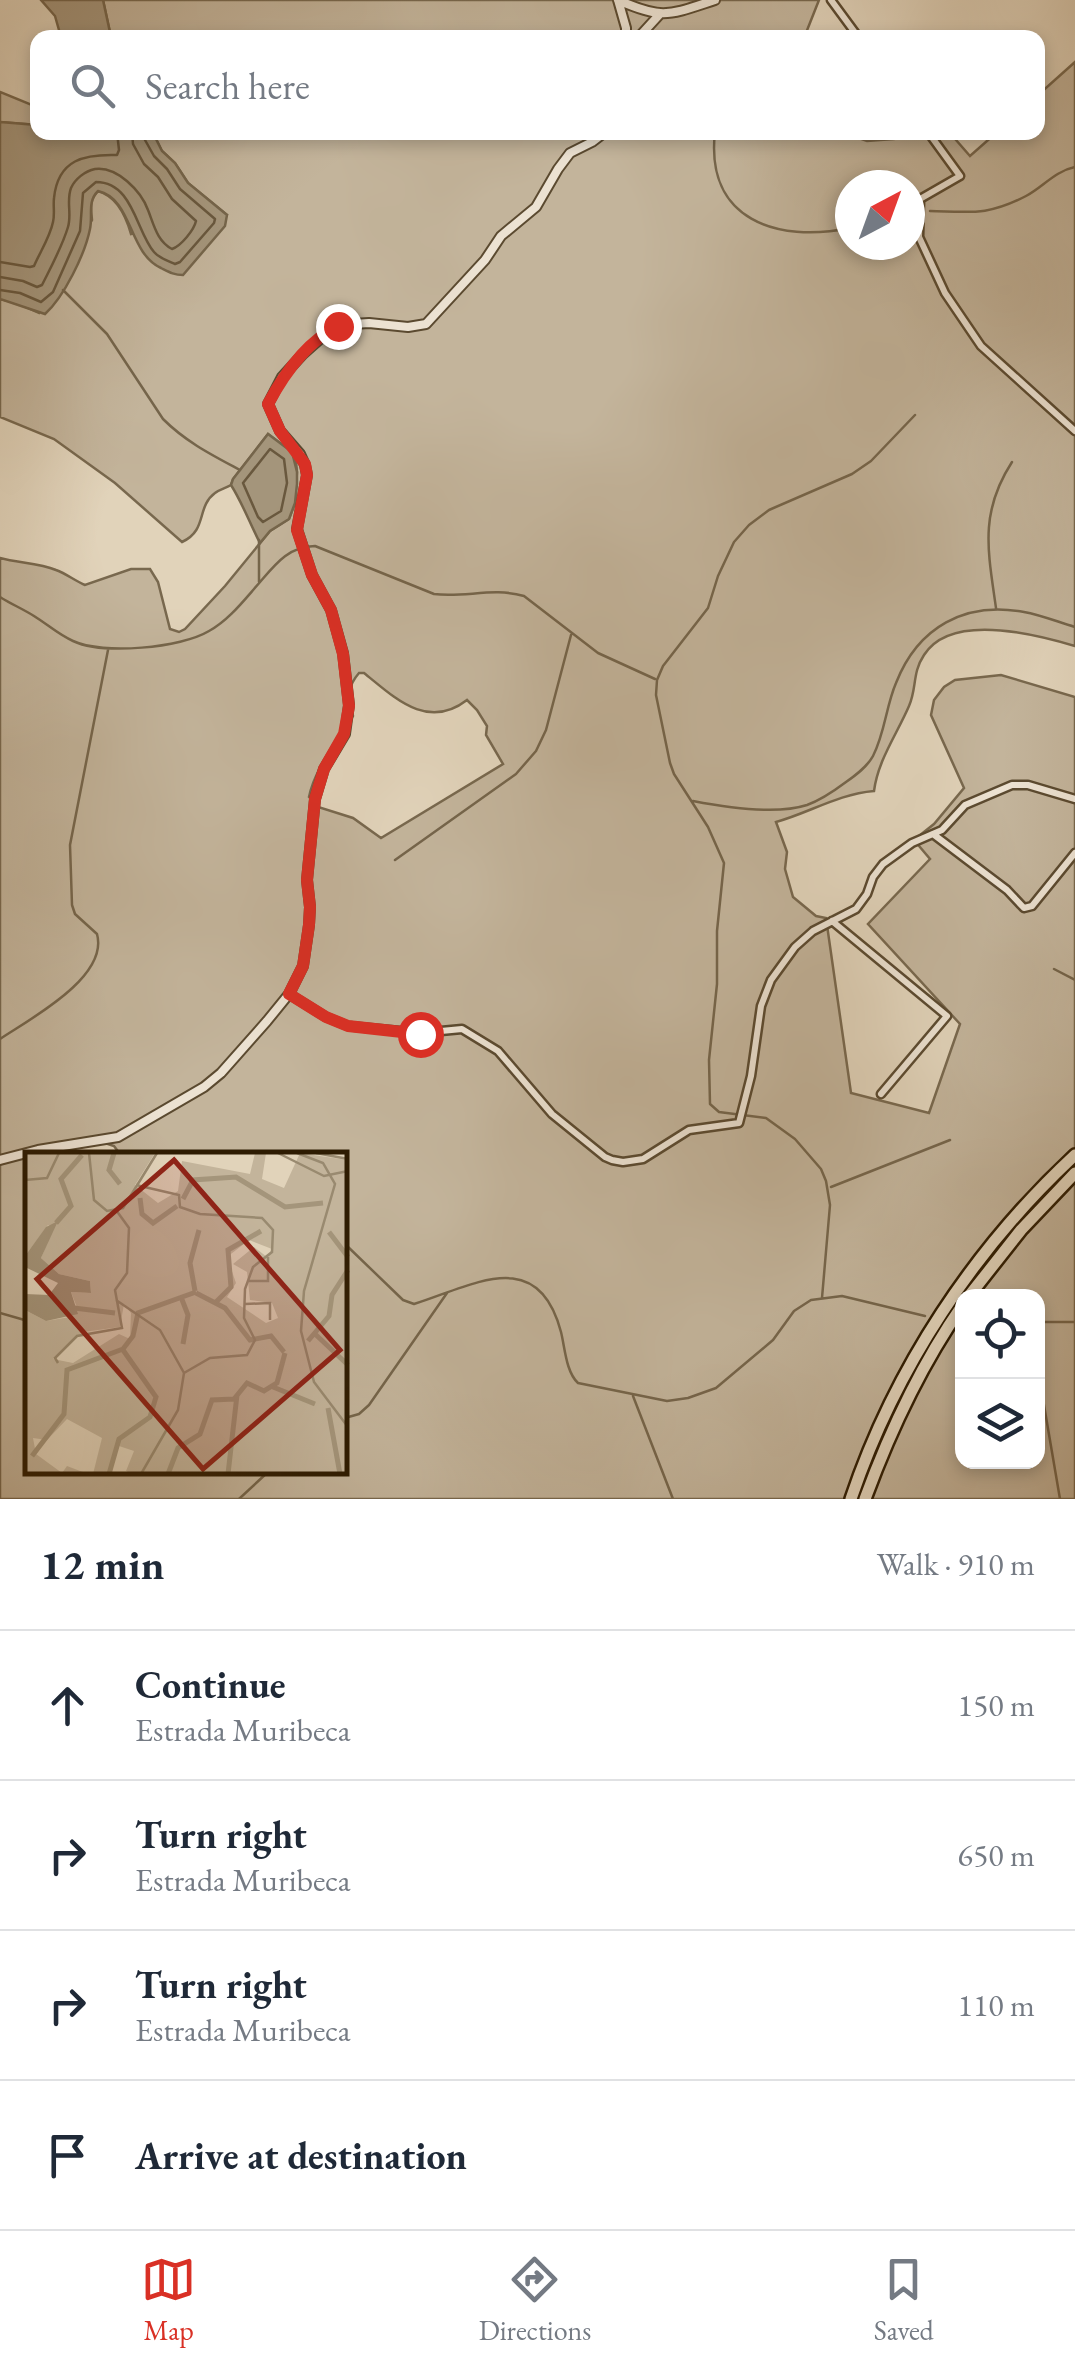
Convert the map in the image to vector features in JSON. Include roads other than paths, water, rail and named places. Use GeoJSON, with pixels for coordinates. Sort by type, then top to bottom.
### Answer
{"type":"FeatureCollection","features":[{"type":"Feature","properties":{"kind":"highway"},"geometry":{"type":"LineString","coordinates":[[851,1499],[894,1396],[947,1304],[1011,1221],[1075,1155]]}},
{"type":"Feature","properties":{"kind":"highway"},"geometry":{"type":"LineString","coordinates":[[974,1289],[1012,1240],[1075,1173]]}},
{"type":"Feature","properties":{"kind":"highway"},"geometry":{"type":"LineString","coordinates":[[866,1499],[906,1401],[955,1317]]}},
{"type":"Feature","properties":{"kind":"street"},"geometry":{"type":"LineString","coordinates":[[618,0],[659,15],[714,0]]}},
{"type":"Feature","properties":{"kind":"street"},"geometry":{"type":"LineString","coordinates":[[618,0],[626,30]]}},
{"type":"Feature","properties":{"kind":"street"},"geometry":{"type":"LineString","coordinates":[[831,0],[852,30]]}},
{"type":"Feature","properties":{"kind":"street"},"geometry":{"type":"LineString","coordinates":[[645,30],[659,15]]}},
{"type":"Feature","properties":{"kind":"street"},"geometry":{"type":"LineString","coordinates":[[30,1152],[118,1138],[204,1087],[221,1073],[289,994],[303,966],[309,925],[307,880],[315,799],[324,769],[344,734],[349,706],[343,654],[331,610],[312,575],[297,530],[307,475],[305,464],[280,431],[268,404],[282,377],[302,354],[338,326],[426,324],[485,260],[501,236],[536,207],[570,153],[594,140]]}},
{"type":"Feature","properties":{"kind":"street"},"geometry":{"type":"LineString","coordinates":[[934,140],[960,176],[920,199],[920,236],[945,293],[981,346],[1075,431]]}},
{"type":"Feature","properties":{"kind":"street"},"geometry":{"type":"LineString","coordinates":[[289,994],[348,1026],[420,1034],[462,1029],[498,1050],[552,1114],[605,1157],[633,1162],[689,1130],[739,1122],[753,1066],[761,1006],[771,980],[795,947],[813,932],[856,909],[873,877],[890,858],[942,830],[965,805],[1012,785],[1028,785],[1075,799]]}},
{"type":"Feature","properties":{"kind":"street"},"geometry":{"type":"LineString","coordinates":[[932,833],[1007,890],[1024,908],[1032,906],[1075,853]]}},
{"type":"Feature","properties":{"kind":"street"},"geometry":{"type":"LineString","coordinates":[[832,921],[946,1016],[881,1094]]}},
{"type":"Feature","properties":{"kind":"street"},"geometry":{"type":"LineString","coordinates":[[0,1160],[25,1153]]}},
{"type":"Feature","properties":{"kind":"water"},"geometry":{"type":"Polygon","coordinates":[[[41,0],[103,0],[109,30],[59,30],[55,16],[41,0]]]}},
{"type":"Feature","properties":{"kind":"water"},"geometry":{"type":"Polygon","coordinates":[[[0,122],[30,124],[30,140],[156,140],[188,183],[227,215],[225,226],[183,275],[174,274],[150,261],[118,204],[98,191],[84,250],[66,286],[45,314],[0,299],[0,122]]]}},
{"type":"Feature","properties":{"kind":"water"},"geometry":{"type":"Polygon","coordinates":[[[268,434],[292,452],[297,484],[289,519],[260,543],[231,485],[268,434]]]}},
{"type":"Feature","properties":{"kind":"waterway"},"geometry":{"type":"LineString","coordinates":[[715,140],[715,162],[722,186],[734,205],[751,219],[797,232],[835,230]]}},
{"type":"Feature","properties":{"kind":"waterway"},"geometry":{"type":"LineString","coordinates":[[930,211],[1001,207],[1075,167]]}},
{"type":"Feature","properties":{"kind":"waterway"},"geometry":{"type":"LineString","coordinates":[[63,290],[107,334],[163,419],[190,441],[240,470]]}},
{"type":"Feature","properties":{"kind":"waterway"},"geometry":{"type":"LineString","coordinates":[[822,1298],[830,1205],[821,1169],[795,1139],[766,1118],[719,1112],[710,1104],[709,1060],[724,863],[708,827],[674,774],[656,695],[657,680],[663,666],[708,608],[734,542],[749,525],[769,510],[852,474],[871,461],[915,415]]}},
{"type":"Feature","properties":{"kind":"waterway"},"geometry":{"type":"LineString","coordinates":[[996,608],[989,550],[990,516],[994,498],[1012,462]]}},
{"type":"Feature","properties":{"kind":"waterway"},"geometry":{"type":"LineString","coordinates":[[259,540],[259,582]]}},
{"type":"Feature","properties":{"kind":"waterway"},"geometry":{"type":"LineString","coordinates":[[0,597],[68,639],[86,645],[162,645],[196,637],[216,627],[280,560],[296,550],[315,546],[434,594],[502,592],[524,596],[598,653],[655,679]]}},
{"type":"Feature","properties":{"kind":"waterway"},"geometry":{"type":"LineString","coordinates":[[693,801],[735,808],[794,808],[837,789],[871,760],[905,663],[946,622],[963,615],[1002,610],[1030,613],[1075,627]]}},
{"type":"Feature","properties":{"kind":"waterway"},"geometry":{"type":"LineString","coordinates":[[395,860],[516,774],[536,751],[546,730],[571,635]]}},
{"type":"Feature","properties":{"kind":"waterway"},"geometry":{"type":"LineString","coordinates":[[0,1039],[64,995],[91,966],[98,950],[97,934],[75,914],[72,905],[70,845],[108,650]]}},
{"type":"Feature","properties":{"kind":"waterway"},"geometry":{"type":"LineString","coordinates":[[1054,969],[1075,980]]}},
{"type":"Feature","properties":{"kind":"waterway"},"geometry":{"type":"LineString","coordinates":[[831,1187],[950,1140]]}},
{"type":"Feature","properties":{"kind":"waterway"},"geometry":{"type":"LineString","coordinates":[[348,1247],[403,1300],[414,1304],[480,1282],[520,1280],[536,1288],[550,1305],[568,1366],[578,1383],[667,1401],[716,1388],[773,1340],[794,1311],[811,1300],[842,1296],[925,1316]]}},
{"type":"Feature","properties":{"kind":"waterway"},"geometry":{"type":"LineString","coordinates":[[348,1417],[369,1405],[447,1293]]}},
{"type":"Feature","properties":{"kind":"waterway"},"geometry":{"type":"LineString","coordinates":[[0,1313],[25,1320]]}},
{"type":"Feature","properties":{"kind":"waterway"},"geometry":{"type":"LineString","coordinates":[[1045,1322],[1075,1322]]}},
{"type":"Feature","properties":{"kind":"waterway"},"geometry":{"type":"LineString","coordinates":[[1040,1379],[1060,1499]]}},
{"type":"Feature","properties":{"kind":"waterway"},"geometry":{"type":"LineString","coordinates":[[633,1396],[673,1499]]}},
{"type":"Feature","properties":{"kind":"waterway"},"geometry":{"type":"LineString","coordinates":[[239,1499],[266,1474]]}}]}
